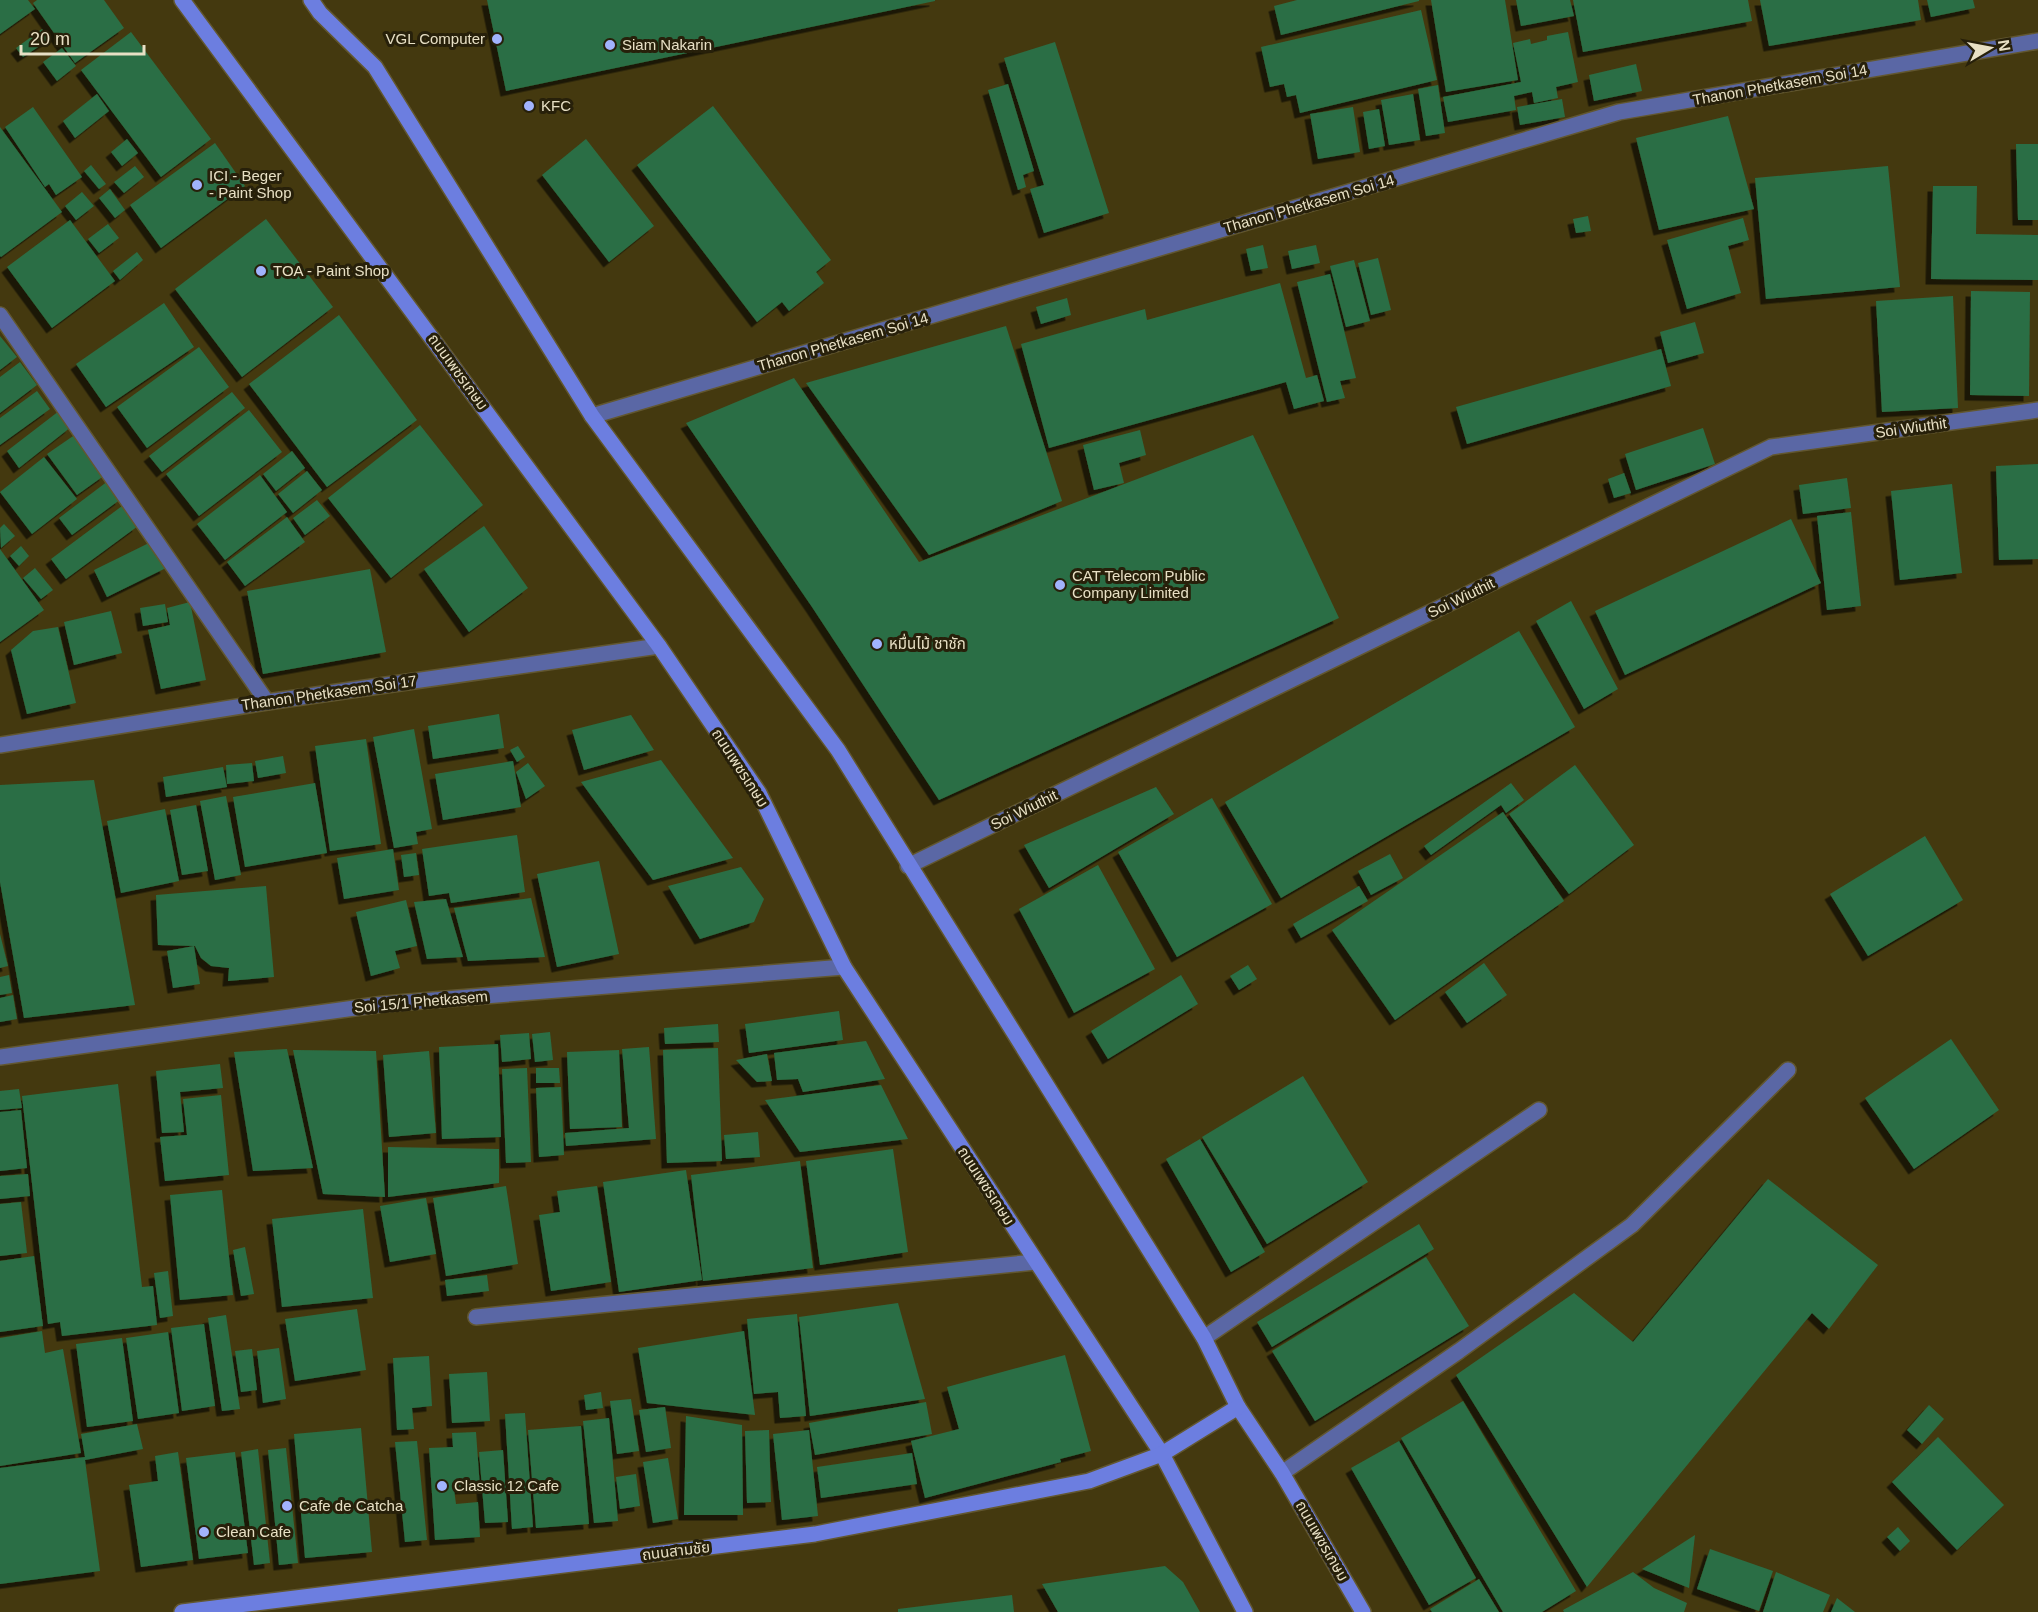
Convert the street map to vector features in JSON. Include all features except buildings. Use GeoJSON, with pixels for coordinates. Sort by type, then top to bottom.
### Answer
{"type":"FeatureCollection","features":[{"type":"Feature","properties":{"kind":"main road","name":"ถนนเพชรเกษม"},"geometry":{"type":"LineString","coordinates":[[182,0],[659,646],[759,793],[844,967],[1162,1454],[1245,1612]]}},
{"type":"Feature","properties":{"kind":"main road","name":"ถนนเพชรเกษม"},"geometry":{"type":"LineString","coordinates":[[311,0],[320,13],[375,68],[592,416],[838,750],[908,866],[1204,1338],[1238,1407],[1282,1473],[1363,1612]]}},
{"type":"Feature","properties":{"kind":"main road","name":"ถนนสามชัย"},"geometry":{"type":"LineString","coordinates":[[182,1612],[815,1534],[1089,1480],[1162,1454],[1238,1407]]}},
{"type":"Feature","properties":{"kind":"street","name":"Thanon Phetkasem Soi 14"},"geometry":{"type":"LineString","coordinates":[[592,416],[1619,112],[2038,41]]}},
{"type":"Feature","properties":{"kind":"street"},"geometry":{"type":"LineString","coordinates":[[0,315],[267,702]]}},
{"type":"Feature","properties":{"kind":"street","name":"Soi Wiuthit"},"geometry":{"type":"LineString","coordinates":[[908,866],[1772,447],[2038,411]]}},
{"type":"Feature","properties":{"kind":"street","name":"Thanon Phetkasem Soi 17"},"geometry":{"type":"LineString","coordinates":[[0,745],[267,702],[659,646]]}},
{"type":"Feature","properties":{"kind":"street","name":"Soi 15/1 Phetkasem"},"geometry":{"type":"LineString","coordinates":[[0,1057],[384,1004],[844,967]]}},
{"type":"Feature","properties":{"kind":"street"},"geometry":{"type":"LineString","coordinates":[[1282,1473],[1459,1351],[1632,1225],[1788,1070]]}},
{"type":"Feature","properties":{"kind":"street"},"geometry":{"type":"LineString","coordinates":[[1204,1338],[1539,1110]]}},
{"type":"Feature","properties":{"kind":"street"},"geometry":{"type":"LineString","coordinates":[[476,1317],[1035,1262]]}},
{"type":"Feature","properties":{"kind":"place","name":"VGL Computer"},"geometry":{"type":"Point","coordinates":[497,39]}},
{"type":"Feature","properties":{"kind":"place","name":"Siam Nakarin"},"geometry":{"type":"Point","coordinates":[610,45]}},
{"type":"Feature","properties":{"kind":"place","name":"KFC"},"geometry":{"type":"Point","coordinates":[529,106]}},
{"type":"Feature","properties":{"kind":"place","name":"ICI - Beger - Paint Shop"},"geometry":{"type":"Point","coordinates":[197,185]}},
{"type":"Feature","properties":{"kind":"place","name":"TOA - Paint Shop"},"geometry":{"type":"Point","coordinates":[261,271]}},
{"type":"Feature","properties":{"kind":"place","name":"CAT Telecom Public Company Limited"},"geometry":{"type":"Point","coordinates":[1060,585]}},
{"type":"Feature","properties":{"kind":"place","name":"หมื่นไม้ ชาชัก"},"geometry":{"type":"Point","coordinates":[877,644]}},
{"type":"Feature","properties":{"kind":"place","name":"Classic 12 Cafe"},"geometry":{"type":"Point","coordinates":[442,1486]}},
{"type":"Feature","properties":{"kind":"place","name":"Cafe de Catcha"},"geometry":{"type":"Point","coordinates":[287,1506]}},
{"type":"Feature","properties":{"kind":"place","name":"Clean Cafe"},"geometry":{"type":"Point","coordinates":[204,1532]}}]}
